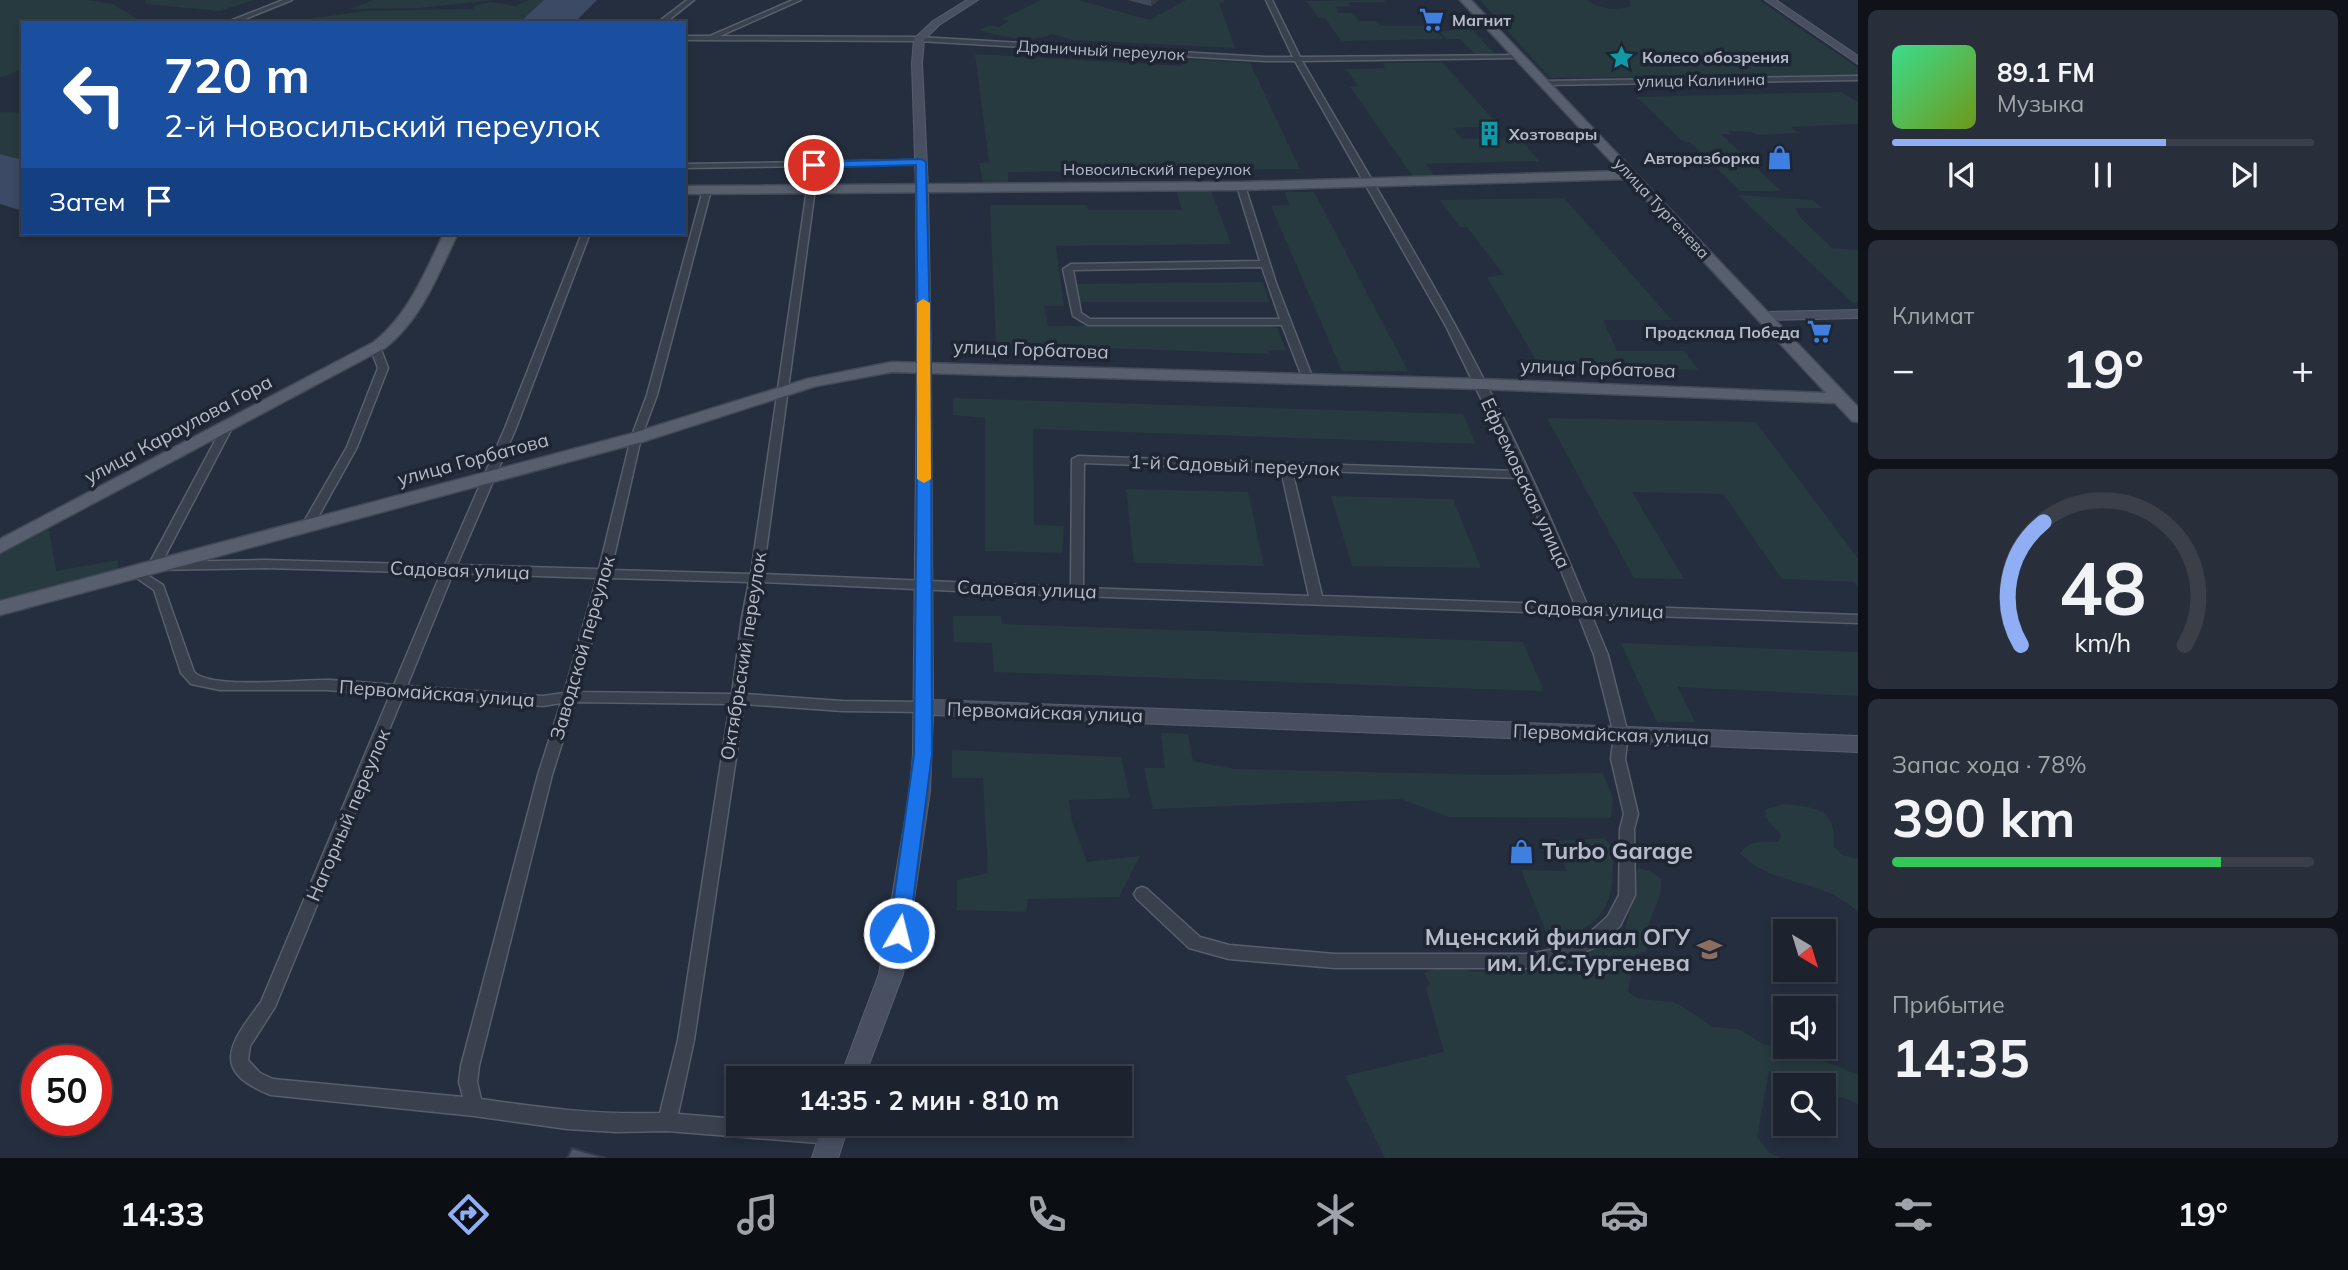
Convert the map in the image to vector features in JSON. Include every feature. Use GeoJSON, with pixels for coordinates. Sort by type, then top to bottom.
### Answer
{"type":"FeatureCollection","features":[{"type":"Feature","properties":{"kind":"main road"},"geometry":{"type":"LineString","coordinates":[[857,1066],[889,982],[920,792],[924,707],[924,366],[922,188],[917,63],[919,39],[936,23],[973,0]]}},
{"type":"Feature","properties":{"kind":"main road","name":"улица Тургенева"},"geometry":{"type":"LineString","coordinates":[[1465,0],[1858,417]]}},
{"type":"Feature","properties":{"kind":"main road"},"geometry":{"type":"LineString","coordinates":[[1770,0],[1858,61]]}},
{"type":"Feature","properties":{"kind":"main road","name":"Новосильский переулок"},"geometry":{"type":"LineString","coordinates":[[686,190],[1369,184],[1631,175]]}},
{"type":"Feature","properties":{"kind":"main road","name":"улица Караулова Гора"},"geometry":{"type":"LineString","coordinates":[[0,547],[388,338],[406,319],[450,235]]}},
{"type":"Feature","properties":{"kind":"main road"},"geometry":{"type":"LineString","coordinates":[[1763,316],[1858,314]]}},
{"type":"Feature","properties":{"kind":"main road","name":"улица Горбатова"},"geometry":{"type":"LineString","coordinates":[[0,608],[636,438],[780,392],[862,372],[924,366],[1840,398]]}},
{"type":"Feature","properties":{"kind":"main road","name":"Первомайская улица"},"geometry":{"type":"LineString","coordinates":[[924,707],[1858,744]]}},
{"type":"Feature","properties":{"kind":"street"},"geometry":{"type":"LineString","coordinates":[[233,21],[289,0]]}},
{"type":"Feature","properties":{"kind":"street"},"geometry":{"type":"LineString","coordinates":[[663,21],[691,0]]}},
{"type":"Feature","properties":{"kind":"street"},"geometry":{"type":"LineString","coordinates":[[712,39],[720,33],[798,0]]}},
{"type":"Feature","properties":{"kind":"street","name":"Ефремовская улица"},"geometry":{"type":"LineString","coordinates":[[1142,894],[1195,943],[1229,952],[1335,961],[1528,961],[1562,955],[1592,941],[1614,922],[1627,895],[1627,829],[1630,814],[1618,759],[1621,734],[1609,677],[1558,548],[1451,326],[1298,60],[1269,0]]}},
{"type":"Feature","properties":{"kind":"street","name":"Драничный переулок"},"geometry":{"type":"LineString","coordinates":[[686,38],[919,39],[1298,60],[1517,56]]}},
{"type":"Feature","properties":{"kind":"street","name":"улица Калинина"},"geometry":{"type":"LineString","coordinates":[[1544,83],[1858,78]]}},
{"type":"Feature","properties":{"kind":"street"},"geometry":{"type":"LineString","coordinates":[[686,166],[921,162]]}},
{"type":"Feature","properties":{"kind":"street"},"geometry":{"type":"LineString","coordinates":[[1241,186],[1263,264],[1275,285],[1285,321],[1308,379]]}},
{"type":"Feature","properties":{"kind":"street","name":"Октябрьский переулок"},"geometry":{"type":"LineString","coordinates":[[667,1122],[686,1040],[731,735],[739,699],[738,676],[746,616],[756,578],[780,392],[789,351],[811,189]]}},
{"type":"Feature","properties":{"kind":"street","name":"Заводской переулок"},"geometry":{"type":"LineString","coordinates":[[474,1107],[468,1082],[470,1066],[545,775],[604,574],[636,438],[652,395],[707,190]]}},
{"type":"Feature","properties":{"kind":"street","name":"Нагорный переулок"},"geometry":{"type":"LineString","coordinates":[[474,1107],[271,1087],[251,1079],[242,1069],[238,1057],[242,1042],[267,1007],[402,689],[449,569],[493,475],[531,370],[585,235]]}},
{"type":"Feature","properties":{"kind":"street"},"geometry":{"type":"LineString","coordinates":[[1263,264],[1074,266],[1068,269],[1072,295],[1080,319],[1096,323],[1285,321]]}},
{"type":"Feature","properties":{"kind":"street"},"geometry":{"type":"LineString","coordinates":[[308,525],[352,447],[383,368],[375,347]]}},
{"type":"Feature","properties":{"kind":"street"},"geometry":{"type":"LineString","coordinates":[[154,566],[228,426]]}},
{"type":"Feature","properties":{"kind":"street","name":"1-й Садовый переулок"},"geometry":{"type":"LineString","coordinates":[[1077,591],[1078,459],[1524,475]]}},
{"type":"Feature","properties":{"kind":"street"},"geometry":{"type":"LineString","coordinates":[[1286,467],[1316,599]]}},
{"type":"Feature","properties":{"kind":"street","name":"Садовая улица"},"geometry":{"type":"LineString","coordinates":[[154,566],[265,564],[923,583],[1858,619]]}},
{"type":"Feature","properties":{"kind":"street","name":"Первомайская улица"},"geometry":{"type":"LineString","coordinates":[[134,572],[159,588],[188,673],[195,681],[210,684],[402,689],[528,701],[570,697],[739,699],[842,706],[924,707]]}},
{"type":"Feature","properties":{"kind":"street"},"geometry":{"type":"LineString","coordinates":[[474,1107],[567,1120],[667,1122],[831,1139]]}},
{"type":"Feature","properties":{"kind":"green space"},"geometry":{"type":"Polygon","coordinates":[[[0,0],[87,0],[112,4],[141,21],[21,21],[21,70],[0,78],[0,0]]]}},
{"type":"Feature","properties":{"kind":"green space"},"geometry":{"type":"Polygon","coordinates":[[[146,0],[255,0],[219,11],[146,4],[146,0]]]}},
{"type":"Feature","properties":{"kind":"green space"},"geometry":{"type":"Polygon","coordinates":[[[373,0],[495,0],[419,8],[351,9],[373,0]]]}},
{"type":"Feature","properties":{"kind":"green space"},"geometry":{"type":"Polygon","coordinates":[[[528,0],[544,0],[521,21],[292,21],[365,11],[473,9],[491,2],[516,6],[528,0]]]}},
{"type":"Feature","properties":{"kind":"green space"},"geometry":{"type":"Polygon","coordinates":[[[1041,0],[1078,0],[1150,20],[1186,0],[1224,0],[1225,2],[1219,3],[1235,48],[1073,40],[1052,34],[1035,39],[1016,38],[980,30],[990,25],[999,27],[1009,21],[1002,19],[1041,0]]]}},
{"type":"Feature","properties":{"kind":"green space"},"geometry":{"type":"Polygon","coordinates":[[[1480,0],[1587,0],[1614,9],[1631,6],[1630,0],[1759,0],[1858,68],[1858,75],[1550,78],[1480,0]]]}},
{"type":"Feature","properties":{"kind":"green space"},"geometry":{"type":"Polygon","coordinates":[[[1306,1],[1387,2],[1348,2],[1350,6],[1335,7],[1339,13],[1353,13],[1359,21],[1377,21],[1380,26],[1425,26],[1428,30],[1435,30],[1443,39],[1341,41],[1325,18],[1319,18],[1306,1]]]}},
{"type":"Feature","properties":{"kind":"green space"},"geometry":{"type":"Polygon","coordinates":[[[1469,26],[1494,53],[1475,54],[1460,39],[1446,39],[1440,32],[1469,26]]]}},
{"type":"Feature","properties":{"kind":"green space"},"geometry":{"type":"Polygon","coordinates":[[[975,54],[1182,66],[1184,59],[1250,63],[1300,169],[1008,172],[1008,183],[983,182],[979,163],[989,162],[975,54]]]}},
{"type":"Feature","properties":{"kind":"green space"},"geometry":{"type":"Polygon","coordinates":[[[1442,62],[1499,126],[1453,128],[1462,139],[1520,138],[1539,161],[1426,164],[1435,177],[1414,178],[1350,87],[1358,86],[1346,69],[1385,68],[1383,63],[1442,62]]]}},
{"type":"Feature","properties":{"kind":"green space"},"geometry":{"type":"Polygon","coordinates":[[[1841,92],[1858,102],[1858,124],[1791,127],[1797,133],[1757,135],[1752,132],[1729,131],[1730,134],[1721,134],[1781,191],[1740,191],[1691,143],[1681,140],[1637,97],[1841,92]]]}},
{"type":"Feature","properties":{"kind":"green space"},"geometry":{"type":"Polygon","coordinates":[[[0,112],[21,113],[21,159],[0,154],[0,112]]]}},
{"type":"Feature","properties":{"kind":"green space"},"geometry":{"type":"Polygon","coordinates":[[[1176,191],[1211,191],[1231,244],[1056,246],[1064,306],[1044,306],[1048,326],[1257,324],[1277,328],[1286,350],[1268,350],[1269,354],[996,344],[990,205],[1087,205],[1089,210],[1182,210],[1176,191]]]}},
{"type":"Feature","properties":{"kind":"green space"},"geometry":{"type":"Polygon","coordinates":[[[1285,192],[1314,192],[1408,371],[1342,371],[1271,206],[1289,205],[1285,192]]]}},
{"type":"Feature","properties":{"kind":"green space"},"geometry":{"type":"Polygon","coordinates":[[[1738,195],[1813,200],[1822,208],[1795,208],[1799,216],[1832,248],[1858,250],[1858,302],[1853,303],[1738,195]]]}},
{"type":"Feature","properties":{"kind":"green space"},"geometry":{"type":"Polygon","coordinates":[[[1564,198],[1672,320],[1603,320],[1617,351],[1684,351],[1699,370],[1539,365],[1487,277],[1504,275],[1467,227],[1460,227],[1440,200],[1564,198]]]}},
{"type":"Feature","properties":{"kind":"green space"},"geometry":{"type":"Polygon","coordinates":[[[1263,282],[1269,302],[1077,302],[1075,284],[1263,282]]]}},
{"type":"Feature","properties":{"kind":"green space"},"geometry":{"type":"Polygon","coordinates":[[[953,398],[1463,414],[1476,444],[1033,429],[1034,525],[1064,526],[1062,553],[985,551],[985,418],[953,415],[953,398]]]}},
{"type":"Feature","properties":{"kind":"green space"},"geometry":{"type":"Polygon","coordinates":[[[1547,418],[1756,422],[1858,559],[1858,587],[1854,582],[1782,579],[1723,494],[1632,492],[1684,579],[1634,578],[1547,418]]]}},
{"type":"Feature","properties":{"kind":"green space"},"geometry":{"type":"Polygon","coordinates":[[[1126,489],[1248,492],[1264,566],[1134,563],[1126,489]]]}},
{"type":"Feature","properties":{"kind":"green space"},"geometry":{"type":"Polygon","coordinates":[[[1331,496],[1453,499],[1481,568],[1352,566],[1331,496]]]}},
{"type":"Feature","properties":{"kind":"green space"},"geometry":{"type":"Polygon","coordinates":[[[49,529],[56,571],[118,560],[118,570],[0,603],[0,554],[49,529]]]}},
{"type":"Feature","properties":{"kind":"green space"},"geometry":{"type":"Polygon","coordinates":[[[953,616],[1001,616],[1002,624],[1523,642],[1544,691],[994,672],[992,643],[954,642],[953,616]]]}},
{"type":"Feature","properties":{"kind":"green space"},"geometry":{"type":"Polygon","coordinates":[[[1621,643],[1858,652],[1858,696],[1678,687],[1695,722],[1657,722],[1621,643]]]}},
{"type":"Feature","properties":{"kind":"green space"},"geometry":{"type":"Polygon","coordinates":[[[1161,733],[1188,734],[1193,761],[1235,769],[1498,775],[1603,773],[1613,799],[1611,818],[1449,817],[1401,799],[1153,809],[1144,768],[1165,768],[1161,733]]]}},
{"type":"Feature","properties":{"kind":"green space"},"geometry":{"type":"Polygon","coordinates":[[[952,750],[1121,757],[1130,798],[1069,800],[1072,821],[1087,862],[1140,856],[1119,897],[1028,899],[1026,912],[957,910],[957,880],[988,873],[983,778],[952,778],[952,750]]]}},
{"type":"Feature","properties":{"kind":"green space"},"geometry":{"type":"Polygon","coordinates":[[[1784,804],[1805,806],[1821,812],[1832,824],[1834,846],[1842,855],[1858,859],[1858,912],[1829,893],[1766,872],[1740,853],[1753,843],[1779,842],[1781,835],[1765,817],[1766,809],[1784,804]]]}},
{"type":"Feature","properties":{"kind":"green space"},"geometry":{"type":"Polygon","coordinates":[[[1604,838],[1613,848],[1613,868],[1609,899],[1604,910],[1585,928],[1551,944],[1521,870],[1567,871],[1553,841],[1604,838]]]}},
{"type":"Feature","properties":{"kind":"green space"},"geometry":{"type":"Polygon","coordinates":[[[1638,868],[1650,871],[1661,879],[1661,885],[1649,923],[1648,947],[1646,951],[1634,955],[1628,992],[1640,999],[1673,1002],[1712,1027],[1738,1029],[1765,1045],[1773,1046],[1773,1059],[1819,1059],[1858,1075],[1858,1104],[1836,1098],[1836,1073],[1769,1071],[1757,1137],[1770,1153],[1781,1158],[1385,1158],[1345,1076],[1444,1052],[1426,988],[1430,984],[1424,973],[1445,968],[1489,972],[1548,965],[1623,937],[1632,903],[1634,876],[1638,868]]]}},
{"type":"Feature","properties":{"kind":"water"},"geometry":{"type":"Polygon","coordinates":[[[544,0],[597,0],[576,21],[521,21],[544,0]]]}},
{"type":"Feature","properties":{"kind":"water"},"geometry":{"type":"Polygon","coordinates":[[[0,154],[21,159],[21,210],[0,204],[0,154]]]}},
{"type":"Feature","properties":{"kind":"building"},"geometry":{"type":"Polygon","coordinates":[[[572,1148],[606,1158],[567,1158],[572,1148]]]}},
{"type":"Feature","properties":{"kind":"slow traffic"},"geometry":{"type":"LineString","coordinates":[[923,303],[924,479]]}},
{"type":"Feature","properties":{"kind":"place","name":"Магнит"},"geometry":{"type":"Point","coordinates":[1432,20]}},
{"type":"Feature","properties":{"kind":"place","name":"Колесо обозрения"},"geometry":{"type":"Point","coordinates":[1622,57]}},
{"type":"Feature","properties":{"kind":"place","name":"Хозтовары"},"geometry":{"type":"Point","coordinates":[1489,134]}},
{"type":"Feature","properties":{"kind":"place","name":"Авторазборка"},"geometry":{"type":"Point","coordinates":[1780,158]}},
{"type":"Feature","properties":{"kind":"place","name":"Продсклад Победа"},"geometry":{"type":"Point","coordinates":[1820,332]}},
{"type":"Feature","properties":{"kind":"place","name":"Turbo Garage"},"geometry":{"type":"Point","coordinates":[1522,851]}},
{"type":"Feature","properties":{"kind":"place","name":"Мценский филиал ОГУ им. И.С.Тургенева"},"geometry":{"type":"Point","coordinates":[1710,950]}},
{"type":"Feature","properties":{"kind":"route"},"geometry":{"type":"LineString","coordinates":[[814,165],[921,162],[924,366],[923,754],[899,933]]}}]}
